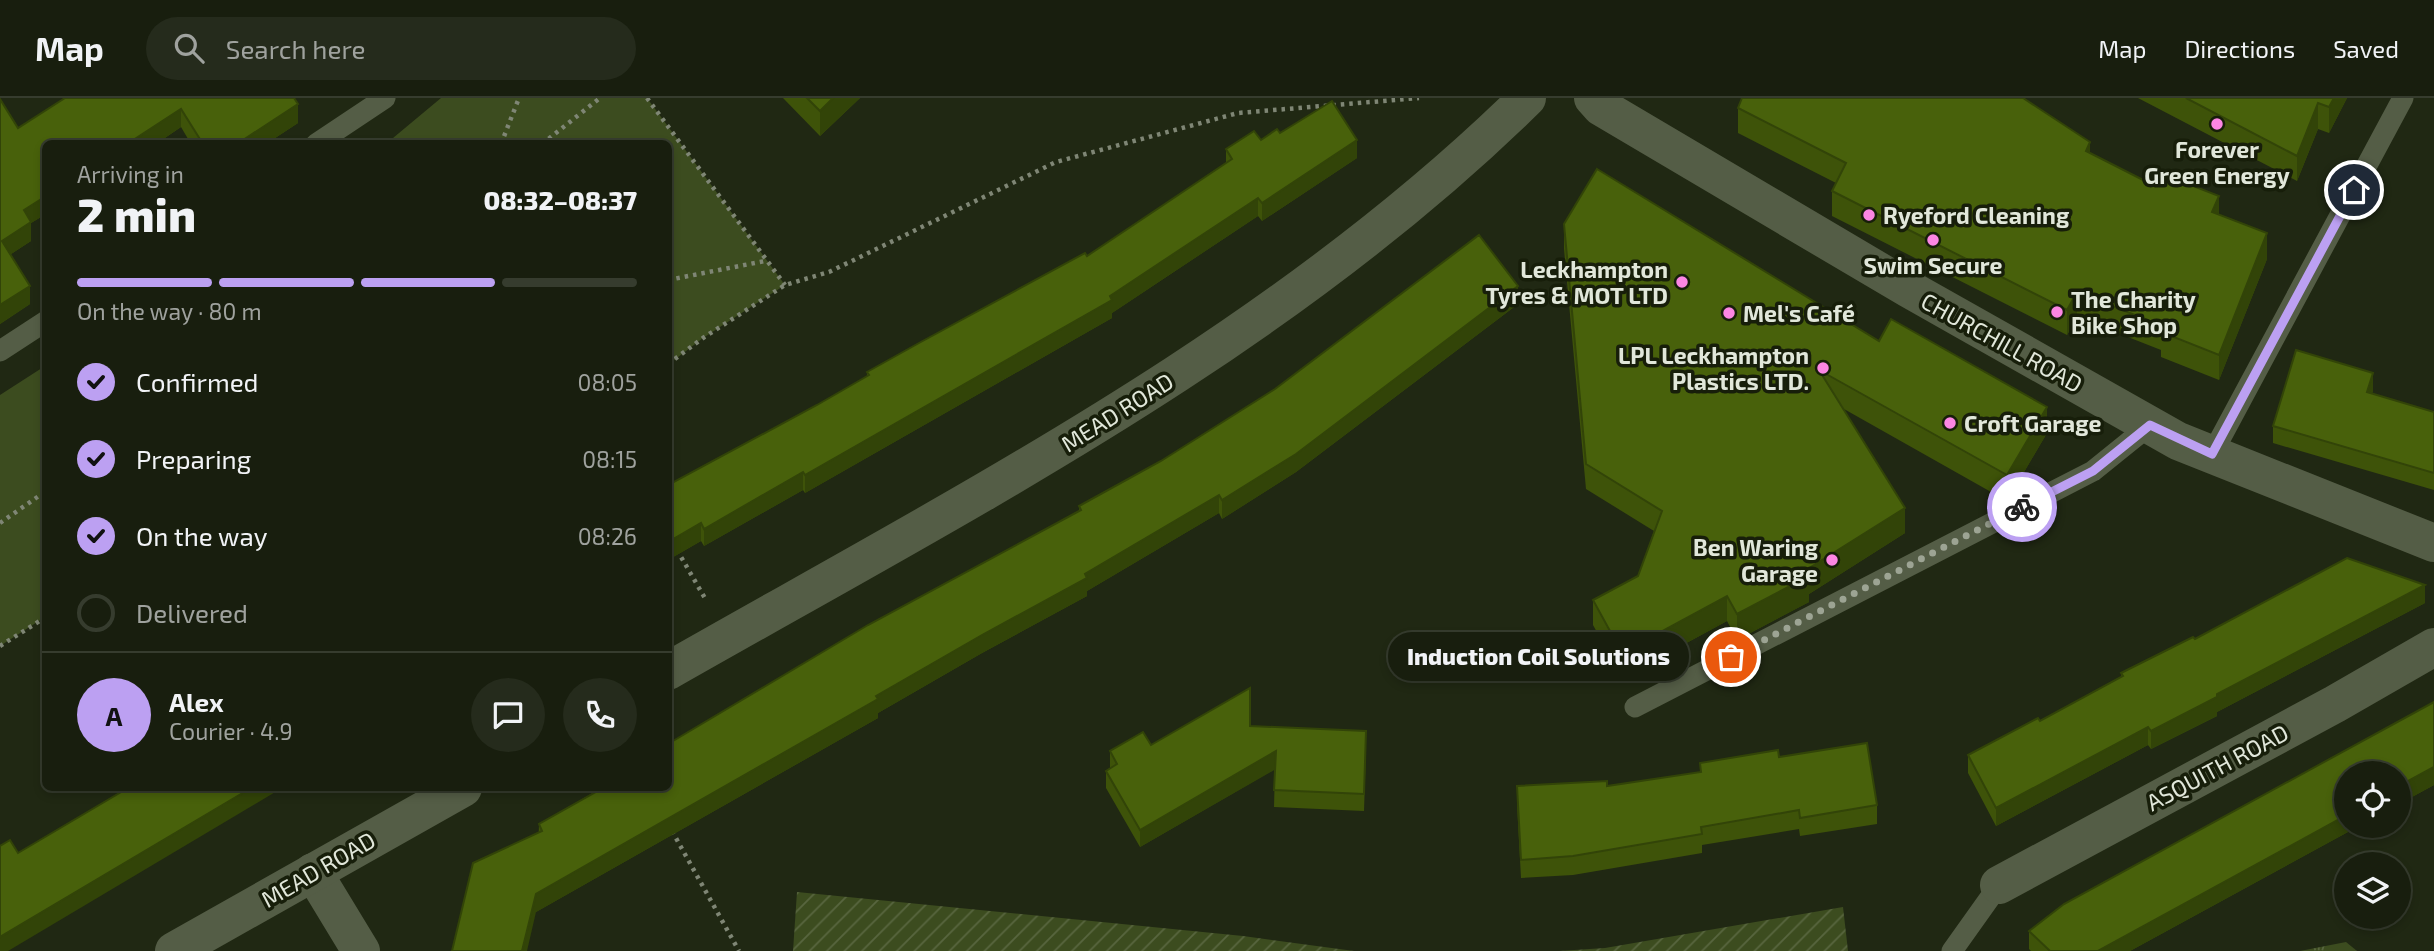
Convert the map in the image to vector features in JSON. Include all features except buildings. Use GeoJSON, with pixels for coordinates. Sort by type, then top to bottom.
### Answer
{"type":"FeatureCollection","features":[{"type":"Feature","properties":{"kind":"street","name":"MEAD ROAD"},"geometry":{"type":"LineString","coordinates":[[672,669],[1104,423],[1202,358],[1371,238],[1422,197],[1527,98]]}},
{"type":"Feature","properties":{"kind":"street","name":"CHURCHILL ROAD"},"geometry":{"type":"LineString","coordinates":[[1592,98],[1601,107],[1909,289],[2150,425],[2212,454],[2434,543]]}},
{"type":"Feature","properties":{"kind":"street","name":"ASQUITH ROAD"},"geometry":{"type":"LineString","coordinates":[[1999,885],[2335,704],[2434,647]]}},
{"type":"Feature","properties":{"kind":"street","name":"MEAD ROAD"},"geometry":{"type":"LineString","coordinates":[[174,951],[458,791]]}},
{"type":"Feature","properties":{"kind":"street"},"geometry":{"type":"LineString","coordinates":[[313,872],[361,951]]}},
{"type":"Feature","properties":{"kind":"lane"},"geometry":{"type":"LineString","coordinates":[[322,140],[385,98]]}},
{"type":"Feature","properties":{"kind":"lane"},"geometry":{"type":"LineString","coordinates":[[2212,454],[2403,98]]}},
{"type":"Feature","properties":{"kind":"lane"},"geometry":{"type":"LineString","coordinates":[[0,351],[42,324]]}},
{"type":"Feature","properties":{"kind":"lane"},"geometry":{"type":"LineString","coordinates":[[1635,707],[2093,471],[2150,425]]}},
{"type":"Feature","properties":{"kind":"lane"},"geometry":{"type":"LineString","coordinates":[[1952,951],[1999,885]]}},
{"type":"Feature","properties":{"kind":"path"},"geometry":{"type":"LineString","coordinates":[[502,140],[519,98]]}},
{"type":"Feature","properties":{"kind":"path"},"geometry":{"type":"LineString","coordinates":[[547,140],[600,98]]}},
{"type":"Feature","properties":{"kind":"path"},"geometry":{"type":"LineString","coordinates":[[647,98],[785,285]]}},
{"type":"Feature","properties":{"kind":"path"},"geometry":{"type":"LineString","coordinates":[[672,361],[785,285],[829,272],[1056,162],[1238,113],[1419,98]]}},
{"type":"Feature","properties":{"kind":"path"},"geometry":{"type":"LineString","coordinates":[[672,279],[765,261]]}},
{"type":"Feature","properties":{"kind":"path"},"geometry":{"type":"LineString","coordinates":[[0,523],[42,494]]}},
{"type":"Feature","properties":{"kind":"path"},"geometry":{"type":"LineString","coordinates":[[675,546],[727,638]]}},
{"type":"Feature","properties":{"kind":"path"},"geometry":{"type":"LineString","coordinates":[[0,646],[42,620]]}},
{"type":"Feature","properties":{"kind":"path"},"geometry":{"type":"LineString","coordinates":[[668,825],[739,951]]}},
{"type":"Feature","properties":{"kind":"green space"},"geometry":{"type":"Polygon","coordinates":[[[441,98],[647,98],[785,285],[703,338],[672,362],[672,140],[391,140],[441,98]]]}},
{"type":"Feature","properties":{"kind":"green space"},"geometry":{"type":"Polygon","coordinates":[[[42,368],[42,619],[0,646],[0,395],[42,368]]]}},
{"type":"Feature","properties":{"kind":"green space"},"geometry":{"type":"Polygon","coordinates":[[[797,892],[1243,936],[1354,951],[793,951],[797,892]]]}},
{"type":"Feature","properties":{"kind":"green space"},"geometry":{"type":"Polygon","coordinates":[[[1843,907],[1848,951],[1559,951],[1605,948],[1843,907]]]}},
{"type":"Feature","properties":{"kind":"green space"},"geometry":{"type":"Polygon","coordinates":[[[2346,942],[2357,951],[2300,951],[2346,942]]]}},
{"type":"Feature","properties":{"kind":"way so far"},"geometry":{"type":"LineString","coordinates":[[1731,657],[2022,507]]}},
{"type":"Feature","properties":{"kind":"place","name":"Forever Green Energy"},"geometry":{"type":"Point","coordinates":[2217,124]}},
{"type":"Feature","properties":{"kind":"place","name":"Ryeford Cleaning"},"geometry":{"type":"Point","coordinates":[1869,215]}},
{"type":"Feature","properties":{"kind":"place","name":"Swim Secure"},"geometry":{"type":"Point","coordinates":[1933,240]}},
{"type":"Feature","properties":{"kind":"place","name":"Leckhampton Tyres & MOT LTD"},"geometry":{"type":"Point","coordinates":[1682,282]}},
{"type":"Feature","properties":{"kind":"place","name":"The Charity Bike Shop"},"geometry":{"type":"Point","coordinates":[2057,312]}},
{"type":"Feature","properties":{"kind":"place","name":"Mel's Café"},"geometry":{"type":"Point","coordinates":[1729,313]}},
{"type":"Feature","properties":{"kind":"place","name":"LPL Leckhampton Plastics LTD."},"geometry":{"type":"Point","coordinates":[1823,368]}},
{"type":"Feature","properties":{"kind":"place","name":"Croft Garage"},"geometry":{"type":"Point","coordinates":[1950,423]}},
{"type":"Feature","properties":{"kind":"place","name":"Ben Waring Garage"},"geometry":{"type":"Point","coordinates":[1832,560]}},
{"type":"Feature","properties":{"kind":"place","name":"Induction Coil Solutions"},"geometry":{"type":"Point","coordinates":[1731,657]}},
{"type":"Feature","properties":{"kind":"route"},"geometry":{"type":"LineString","coordinates":[[2022,507],[2093,471],[2150,425],[2178,441],[2212,454],[2354,190]]}}]}
